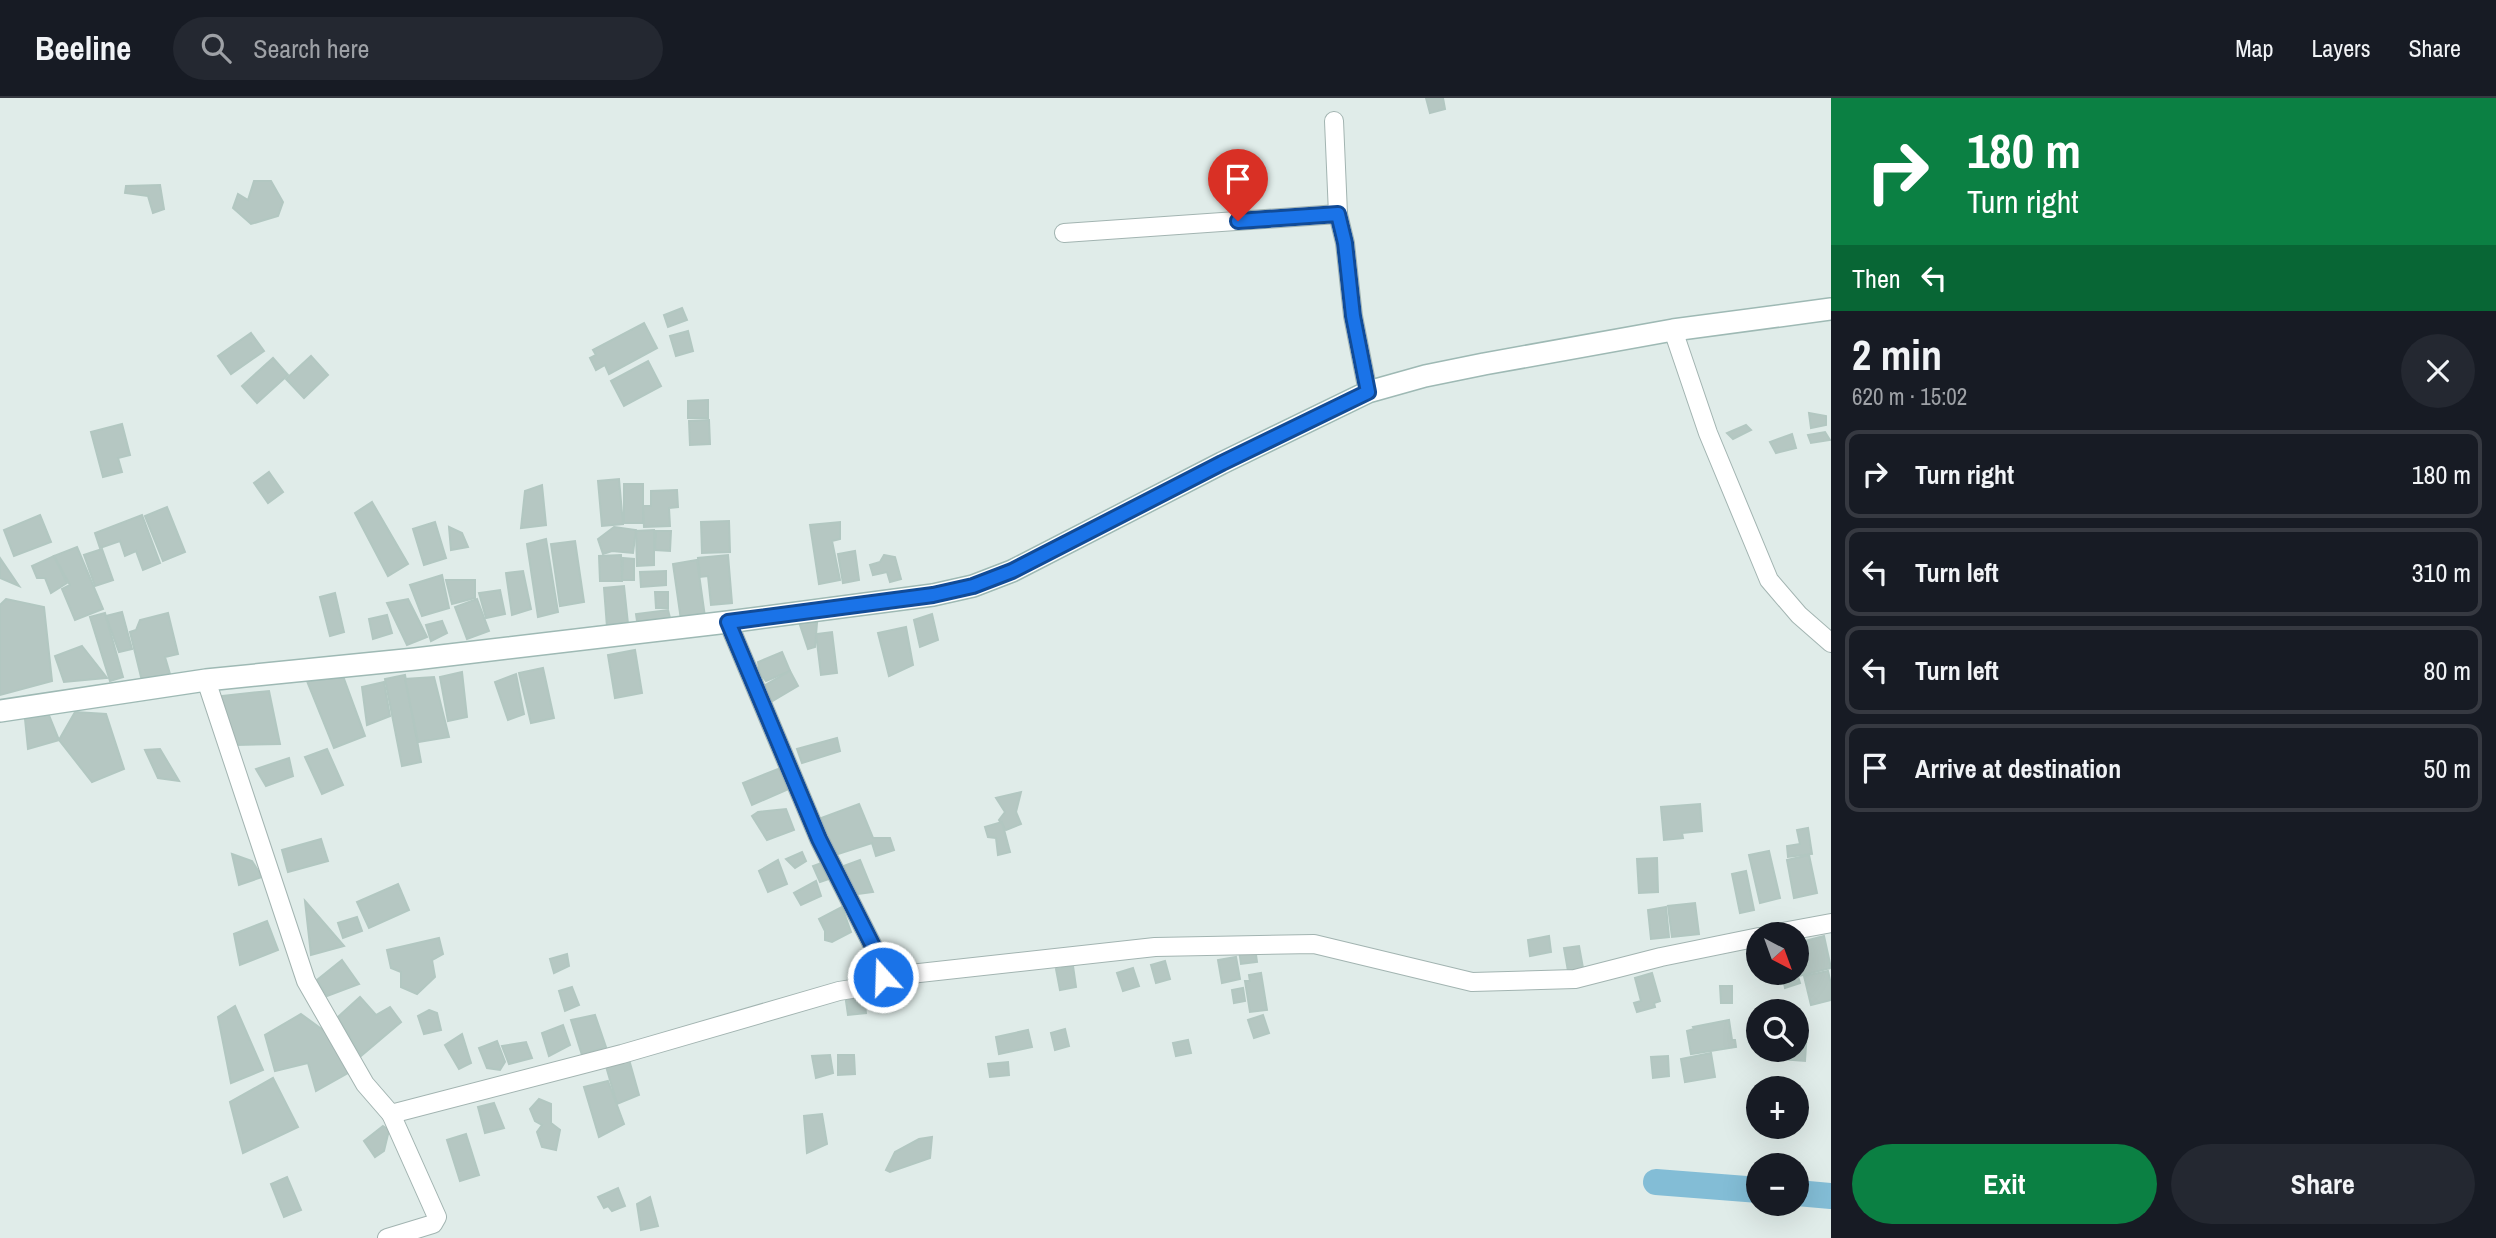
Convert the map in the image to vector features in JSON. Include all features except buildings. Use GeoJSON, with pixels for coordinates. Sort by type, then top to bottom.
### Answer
{"type":"FeatureCollection","features":[{"type":"Feature","properties":{"kind":"street"},"geometry":{"type":"LineString","coordinates":[[1334,121],[1338,214],[1345,243],[1353,316],[1368,392]]}},
{"type":"Feature","properties":{"kind":"street"},"geometry":{"type":"LineString","coordinates":[[1064,233],[1338,214]]}},
{"type":"Feature","properties":{"kind":"street"},"geometry":{"type":"LineString","coordinates":[[0,711],[206,680],[415,659],[933,595],[973,586],[1012,571],[1222,463],[1368,392],[1425,376],[1484,364],[1673,330],[1831,309]]}},
{"type":"Feature","properties":{"kind":"street"},"geometry":{"type":"LineString","coordinates":[[1673,330],[1708,433],[1769,580],[1799,615],[1831,643]]}},
{"type":"Feature","properties":{"kind":"street"},"geometry":{"type":"LineString","coordinates":[[728,622],[819,839],[885,970],[883,977]]}},
{"type":"Feature","properties":{"kind":"street"},"geometry":{"type":"LineString","coordinates":[[206,680],[306,981],[365,1084],[390,1115],[437,1217],[433,1224],[387,1238]]}},
{"type":"Feature","properties":{"kind":"street"},"geometry":{"type":"LineString","coordinates":[[1810,927],[1831,923]]}},
{"type":"Feature","properties":{"kind":"street"},"geometry":{"type":"LineString","coordinates":[[390,1115],[622,1054],[839,991],[870,986],[883,977],[1156,947],[1314,944],[1472,982],[1575,979],[1661,957],[1746,940]]}},
{"type":"Feature","properties":{"kind":"waterway"},"geometry":{"type":"LineString","coordinates":[[1656,1182],[1746,1189]]}},
{"type":"Feature","properties":{"kind":"waterway"},"geometry":{"type":"LineString","coordinates":[[1809,1194],[1831,1196]]}},
{"type":"Feature","properties":{"kind":"route"},"geometry":{"type":"LineString","coordinates":[[883,977],[885,970],[819,839],[728,622],[933,595],[973,586],[1012,571],[1222,463],[1368,392],[1353,316],[1345,243],[1338,214],[1238,221]]}}]}
